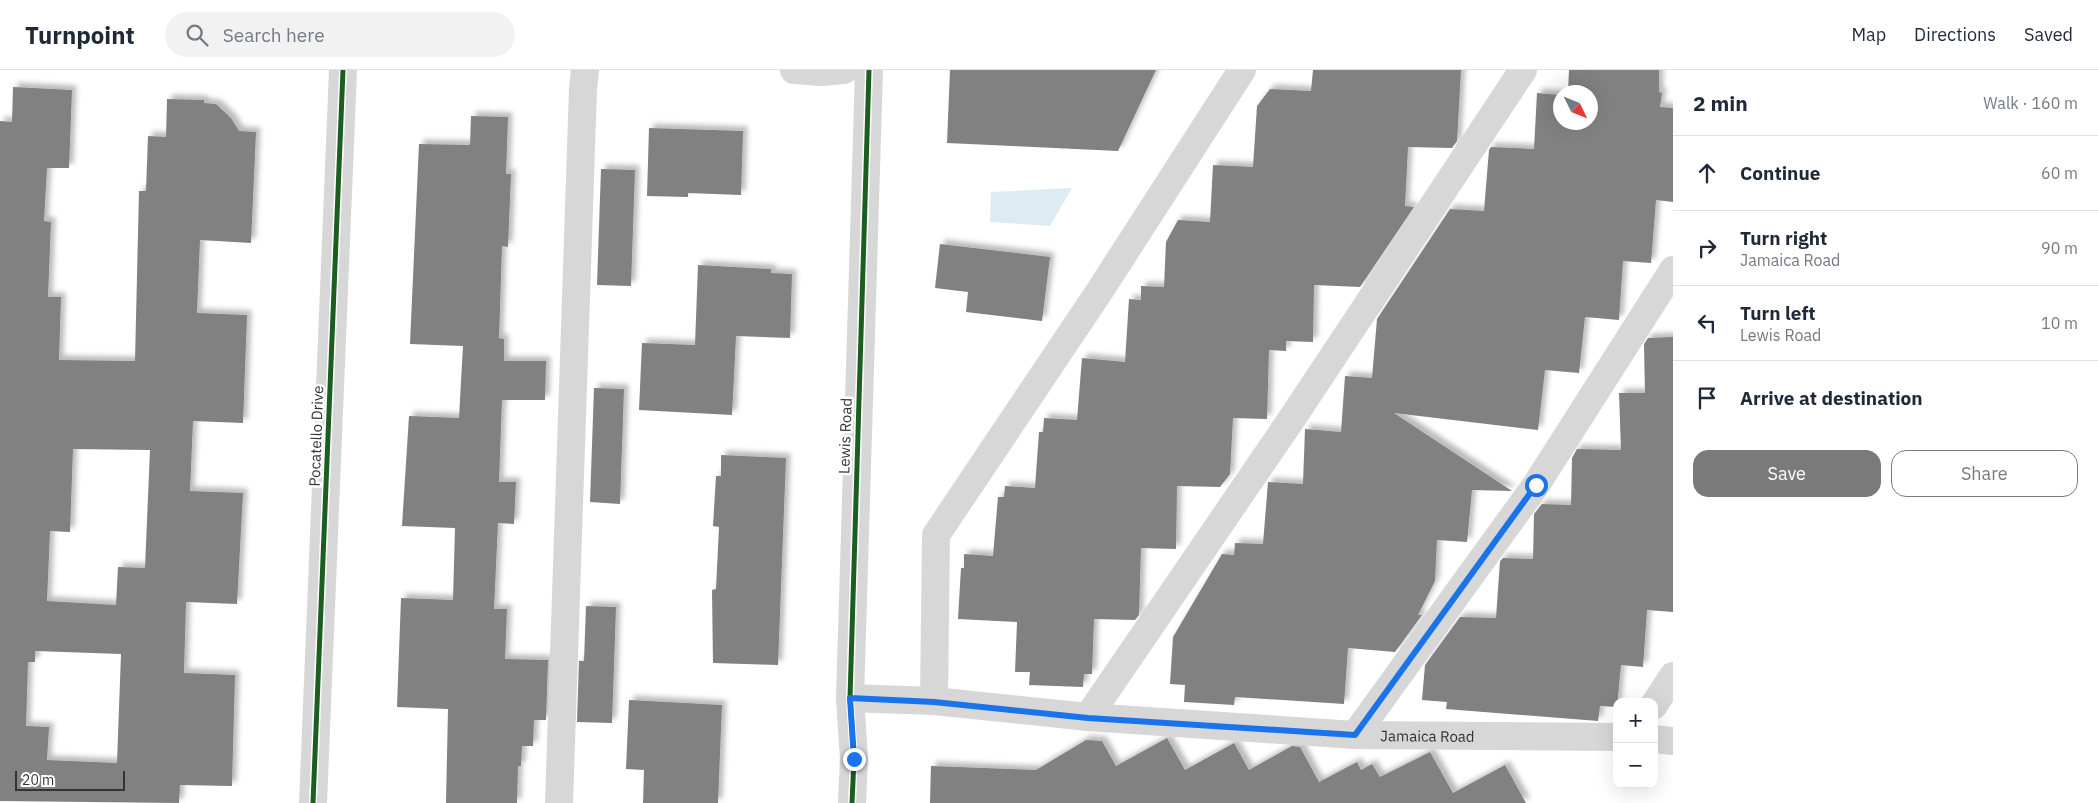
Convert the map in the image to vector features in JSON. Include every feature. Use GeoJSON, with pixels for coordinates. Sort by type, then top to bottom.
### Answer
{"type":"FeatureCollection","features":[{"type":"Feature","properties":{"kind":"street","name":"Pocatello Drive"},"geometry":{"type":"LineString","coordinates":[[313,803],[343,70]]}},
{"type":"Feature","properties":{"kind":"street"},"geometry":{"type":"LineString","coordinates":[[559,803],[585,70]]}},
{"type":"Feature","properties":{"kind":"street"},"geometry":{"type":"LineString","coordinates":[[794,70],[822,72],[844,70]]}},
{"type":"Feature","properties":{"kind":"street","name":"Lewis Road"},"geometry":{"type":"LineString","coordinates":[[852,803],[854,759],[850,698],[869,70]]}},
{"type":"Feature","properties":{"kind":"street"},"geometry":{"type":"LineString","coordinates":[[934,702],[936,536],[1099,292],[1242,70]]}},
{"type":"Feature","properties":{"kind":"street"},"geometry":{"type":"LineString","coordinates":[[1088,718],[1293,417],[1523,70]]}},
{"type":"Feature","properties":{"kind":"street"},"geometry":{"type":"LineString","coordinates":[[1355,735],[1536,485],[1673,270]]}},
{"type":"Feature","properties":{"kind":"street"},"geometry":{"type":"LineString","coordinates":[[1658,699],[1673,676]]}},
{"type":"Feature","properties":{"kind":"street","name":"Jamaica Road"},"geometry":{"type":"LineString","coordinates":[[850,698],[934,702],[1088,718],[1355,735],[1613,736]]}},
{"type":"Feature","properties":{"kind":"street"},"geometry":{"type":"LineString","coordinates":[[1658,739],[1673,741]]}},
{"type":"Feature","properties":{"kind":"shaded area"},"geometry":{"type":"Polygon","coordinates":[[[1072,188],[1050,226],[990,222],[991,192],[1072,188]]]}},
{"type":"Feature","properties":{"kind":"building"},"geometry":{"type":"Polygon","coordinates":[[[950,70],[1156,70],[1118,151],[947,143],[950,70]]]}},
{"type":"Feature","properties":{"kind":"building"},"geometry":{"type":"Polygon","coordinates":[[[1313,70],[1461,70],[1457,141],[1452,148],[1408,147],[1405,206],[1414,207],[1360,287],[1314,285],[1313,342],[1286,341],[1286,351],[1269,350],[1267,419],[1233,418],[1230,474],[1220,487],[1177,486],[1176,549],[1141,548],[1139,615],[1135,620],[1094,619],[1092,674],[1084,674],[1083,687],[1029,685],[1030,672],[1015,672],[1017,622],[958,619],[961,568],[964,568],[964,554],[993,556],[998,497],[1004,497],[1005,486],[1035,488],[1039,432],[1043,432],[1044,418],[1077,420],[1082,358],[1125,362],[1129,299],[1141,300],[1141,286],[1164,287],[1166,242],[1178,220],[1210,222],[1213,165],[1253,167],[1257,106],[1270,89],[1311,91],[1313,70]]]}},
{"type":"Feature","properties":{"kind":"building"},"geometry":{"type":"Polygon","coordinates":[[[1569,70],[1659,70],[1659,92],[1662,93],[1660,107],[1673,108],[1673,202],[1656,200],[1651,263],[1623,261],[1619,320],[1585,317],[1579,373],[1545,370],[1538,430],[1394,413],[1512,491],[1472,490],[1467,542],[1437,540],[1435,581],[1418,615],[1422,615],[1395,652],[1348,648],[1344,704],[1235,697],[1234,705],[1184,702],[1185,685],[1170,684],[1173,637],[1222,554],[1234,555],[1235,543],[1263,544],[1268,482],[1303,484],[1305,429],[1341,432],[1345,376],[1372,378],[1377,319],[1450,209],[1484,211],[1489,150],[1491,147],[1534,149],[1537,93],[1553,94],[1553,130],[1598,130],[1598,85],[1568,85],[1569,70]]]}},
{"type":"Feature","properties":{"kind":"building"},"geometry":{"type":"Polygon","coordinates":[[[13,87],[72,90],[69,168],[47,168],[44,221],[51,222],[48,297],[61,297],[59,360],[135,361],[139,191],[146,191],[148,136],[166,137],[167,99],[204,100],[204,103],[216,104],[231,118],[239,131],[256,132],[251,243],[200,240],[197,313],[247,315],[243,423],[193,421],[190,491],[243,493],[237,604],[186,602],[184,673],[235,675],[232,786],[180,785],[179,803],[0,801],[0,121],[12,122],[13,87]],[[73,449],[70,532],[50,531],[47,601],[116,605],[118,567],[145,568],[150,450],[73,449]],[[35,651],[35,662],[28,662],[26,726],[49,727],[47,760],[117,763],[121,654],[35,651]]]}},
{"type":"Feature","properties":{"kind":"building"},"geometry":{"type":"Polygon","coordinates":[[[471,116],[508,117],[506,174],[511,174],[508,247],[502,246],[499,338],[504,339],[504,361],[546,361],[545,400],[502,400],[499,482],[516,482],[514,524],[498,523],[494,609],[507,609],[505,659],[548,660],[546,720],[534,720],[533,746],[522,746],[521,766],[518,766],[517,803],[446,803],[448,709],[397,707],[401,598],[453,600],[455,528],[402,526],[409,416],[459,418],[463,346],[410,344],[419,144],[470,145],[471,116]]]}},
{"type":"Feature","properties":{"kind":"building"},"geometry":{"type":"Polygon","coordinates":[[[649,128],[743,131],[741,195],[688,193],[688,197],[647,196],[649,128]]]}},
{"type":"Feature","properties":{"kind":"building"},"geometry":{"type":"Polygon","coordinates":[[[601,169],[635,170],[631,286],[597,285],[601,169]]]}},
{"type":"Feature","properties":{"kind":"building"},"geometry":{"type":"Polygon","coordinates":[[[940,244],[1050,257],[1042,321],[966,312],[968,292],[935,288],[940,244]]]}},
{"type":"Feature","properties":{"kind":"building"},"geometry":{"type":"Polygon","coordinates":[[[698,265],[771,269],[771,273],[792,274],[790,338],[736,336],[732,415],[639,410],[642,343],[695,345],[698,265]]]}},
{"type":"Feature","properties":{"kind":"building"},"geometry":{"type":"Polygon","coordinates":[[[1673,337],[1673,612],[1647,610],[1643,667],[1621,665],[1618,698],[1613,698],[1613,707],[1600,706],[1598,721],[1446,709],[1447,702],[1422,700],[1425,665],[1460,617],[1496,618],[1500,561],[1503,558],[1533,559],[1534,514],[1542,504],[1571,505],[1572,458],[1577,449],[1621,450],[1619,393],[1645,393],[1644,344],[1648,338],[1673,337]]]}},
{"type":"Feature","properties":{"kind":"building"},"geometry":{"type":"Polygon","coordinates":[[[594,388],[624,389],[620,504],[590,502],[594,388]]]}},
{"type":"Feature","properties":{"kind":"building"},"geometry":{"type":"Polygon","coordinates":[[[721,455],[786,458],[778,665],[713,663],[712,590],[716,589],[719,527],[713,526],[716,476],[721,476],[721,455]]]}},
{"type":"Feature","properties":{"kind":"building"},"geometry":{"type":"Polygon","coordinates":[[[586,606],[616,607],[612,723],[577,722],[579,661],[584,661],[586,606]]]}},
{"type":"Feature","properties":{"kind":"building"},"geometry":{"type":"Polygon","coordinates":[[[629,700],[722,705],[718,803],[643,803],[644,770],[626,769],[629,700]]]}},
{"type":"Feature","properties":{"kind":"building"},"geometry":{"type":"Polygon","coordinates":[[[1167,738],[1185,770],[1234,743],[1249,770],[1292,746],[1300,747],[1319,782],[1357,762],[1361,770],[1372,764],[1380,777],[1430,752],[1453,793],[1505,765],[1526,803],[930,803],[931,766],[1036,770],[1086,740],[1102,741],[1116,766],[1167,738]]]}},
{"type":"Feature","properties":{"kind":"cycle path"},"geometry":{"type":"LineString","coordinates":[[313,803],[343,70]]}},
{"type":"Feature","properties":{"kind":"cycle path"},"geometry":{"type":"LineString","coordinates":[[852,803],[854,759],[850,698],[869,70]]}},
{"type":"Feature","properties":{"kind":"route"},"geometry":{"type":"LineString","coordinates":[[854,759],[850,698],[934,702],[1088,718],[1355,735],[1536,485]]}}]}
